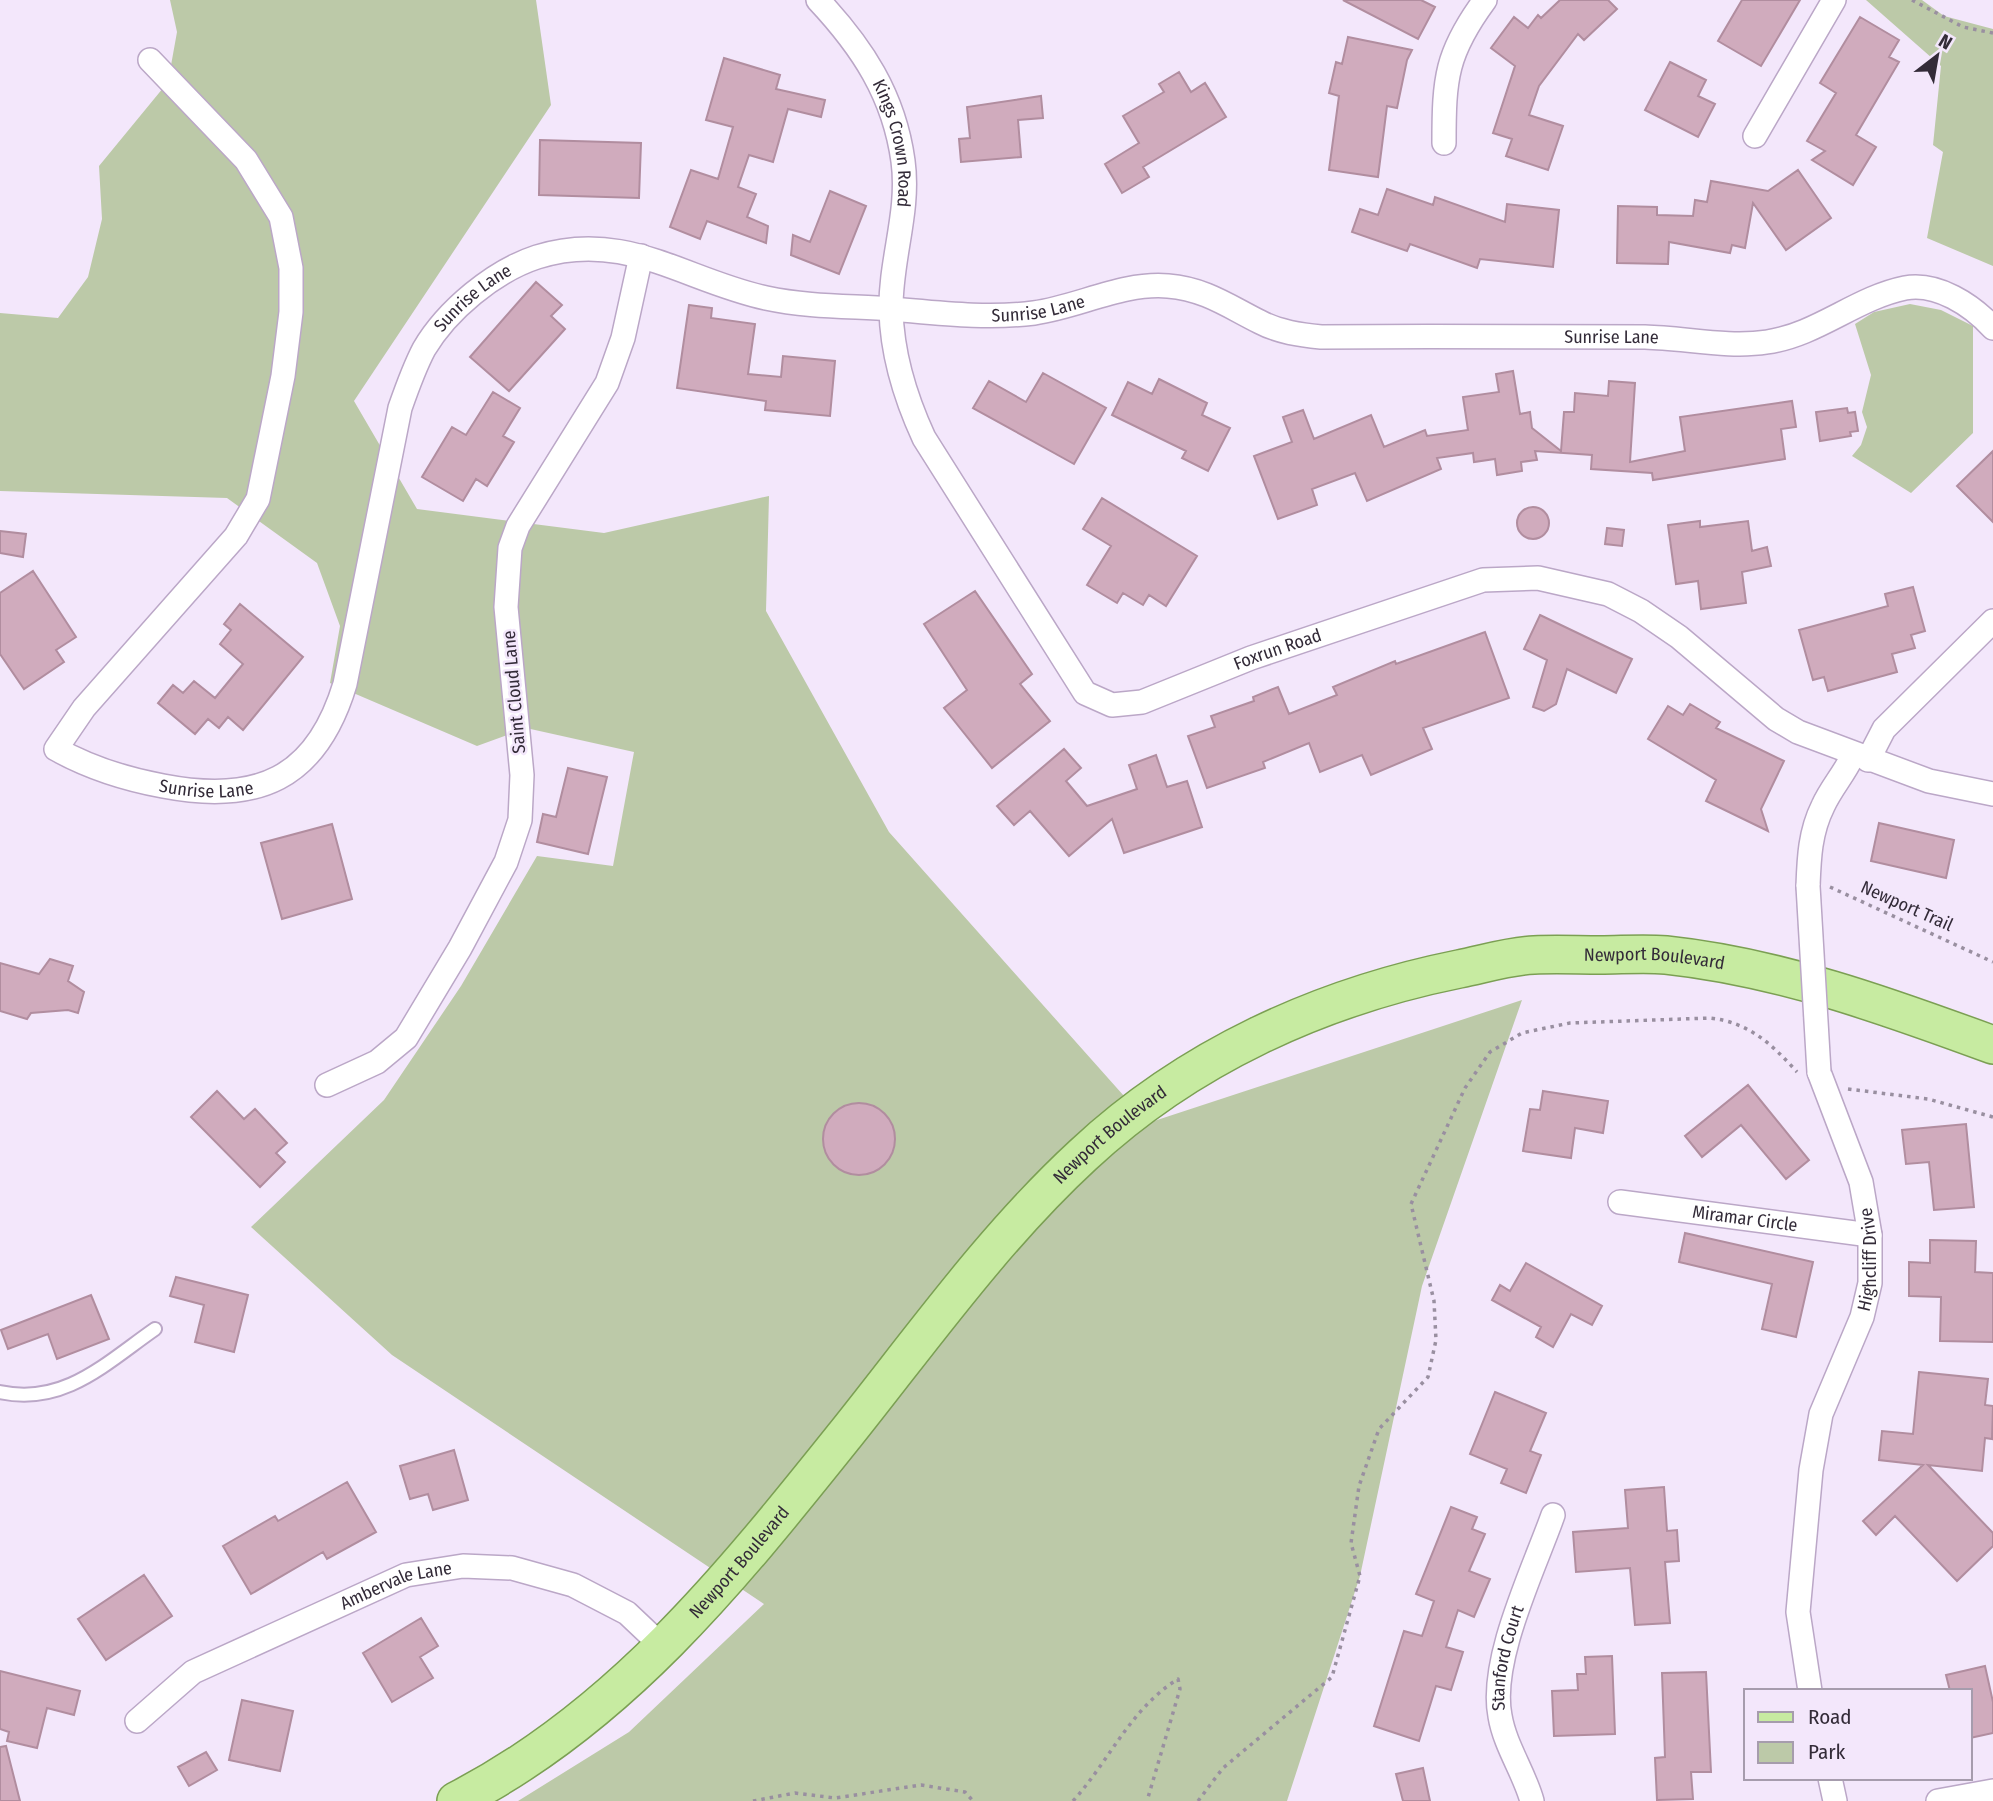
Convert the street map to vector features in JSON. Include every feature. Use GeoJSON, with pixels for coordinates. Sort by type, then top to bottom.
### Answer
{"type":"FeatureCollection","features":[{"type":"Feature","properties":{"kind":"main road","name":"Newport Boulevard"},"geometry":{"type":"LineString","coordinates":[[456,1801],[525,1763],[596,1709],[664,1648],[718,1591],[1014,1224],[1085,1153],[1165,1088],[1260,1034],[1329,1004],[1400,981],[1529,955],[1664,955],[1795,977],[1993,1045]]}},
{"type":"Feature","properties":{"kind":"street","name":"Kings Crown Road"},"geometry":{"type":"LineString","coordinates":[[818,0],[851,35],[871,65],[890,102],[904,162],[904,210],[891,309]]}},
{"type":"Feature","properties":{"kind":"street"},"geometry":{"type":"LineString","coordinates":[[1444,143],[1444,86],[1452,53],[1465,28],[1485,0]]}},
{"type":"Feature","properties":{"kind":"street"},"geometry":{"type":"LineString","coordinates":[[1755,136],[1834,0]]}},
{"type":"Feature","properties":{"kind":"street","name":"Sunrise Lane"},"geometry":{"type":"LineString","coordinates":[[150,60],[247,160],[281,217],[291,268],[291,312],[273,437],[258,499],[236,536],[84,708],[57,749],[87,766],[145,783],[195,792],[233,793],[265,784],[292,770],[321,739],[338,706],[381,515],[400,408],[425,347],[474,295],[517,265],[538,256],[573,250],[610,250],[640,256],[763,298],[804,305],[966,316],[1034,313],[1125,291],[1166,285],[1200,290],[1260,323],[1290,334],[1321,337],[1663,338],[1754,344],[1792,337],[1872,299],[1915,286],[1942,291],[1966,305],[1993,328]]}},
{"type":"Feature","properties":{"kind":"street","name":"Saint Cloud Lane"},"geometry":{"type":"LineString","coordinates":[[327,1085],[377,1062],[406,1038],[431,1001],[506,862],[520,820],[522,775],[506,607],[510,548],[518,526],[607,383],[623,338],[640,256]]}},
{"type":"Feature","properties":{"kind":"street","name":"Foxrun Road"},"geometry":{"type":"LineString","coordinates":[[891,309],[909,407],[924,438],[1085,692],[1112,705],[1142,702],[1251,658],[1483,580],[1538,578],[1608,594],[1641,611],[1679,637],[1776,719],[1798,732],[1929,781],[1993,794]]}},
{"type":"Feature","properties":{"kind":"street"},"geometry":{"type":"LineString","coordinates":[[1860,757],[1884,729],[1993,621]]}},
{"type":"Feature","properties":{"kind":"street","name":"Highcliff Drive"},"geometry":{"type":"LineString","coordinates":[[1810,1689],[1798,1612],[1811,1470],[1821,1414],[1862,1317],[1870,1283],[1870,1235],[1861,1182],[1822,1080],[1808,851],[1823,805],[1860,757]]}},
{"type":"Feature","properties":{"kind":"street","name":"Miramar Circle"},"geometry":{"type":"LineString","coordinates":[[1620,1202],[1870,1235]]}},
{"type":"Feature","properties":{"kind":"street","name":"Stanford Court"},"geometry":{"type":"LineString","coordinates":[[1532,1801],[1503,1731],[1497,1696],[1502,1656],[1553,1515]]}},
{"type":"Feature","properties":{"kind":"street","name":"Ambervale Lane"},"geometry":{"type":"LineString","coordinates":[[137,1721],[193,1672],[406,1575],[463,1566],[512,1568],[573,1585],[627,1614],[664,1648]]}},
{"type":"Feature","properties":{"kind":"street"},"geometry":{"type":"LineString","coordinates":[[1830,1780],[1835,1801]]}},
{"type":"Feature","properties":{"kind":"street"},"geometry":{"type":"LineString","coordinates":[[1938,1801],[1993,1791]]}},
{"type":"Feature","properties":{"kind":"lane"},"geometry":{"type":"LineString","coordinates":[[0,1392],[25,1397],[72,1386],[155,1329]]}},
{"type":"Feature","properties":{"kind":"path"},"geometry":{"type":"LineString","coordinates":[[1912,0],[1927,11],[1964,27],[1993,33]]}},
{"type":"Feature","properties":{"kind":"path","name":"Newport Trail"},"geometry":{"type":"LineString","coordinates":[[1808,882],[1993,962]]}},
{"type":"Feature","properties":{"kind":"path"},"geometry":{"type":"LineString","coordinates":[[1198,1801],[1223,1768],[1332,1677],[1360,1576],[1350,1543],[1359,1486],[1379,1429],[1428,1377],[1436,1340],[1434,1301],[1411,1204],[1452,1112],[1490,1052],[1522,1033],[1570,1023],[1728,1020],[1747,1027],[1763,1038],[1808,1084],[1822,1080],[1928,1099],[1993,1117]]}},
{"type":"Feature","properties":{"kind":"path"},"geometry":{"type":"LineString","coordinates":[[1073,1801],[1134,1717],[1158,1691],[1178,1679],[1180,1689],[1147,1801]]}},
{"type":"Feature","properties":{"kind":"path"},"geometry":{"type":"LineString","coordinates":[[753,1801],[795,1793],[835,1798],[921,1785],[965,1792],[973,1801]]}},
{"type":"Feature","properties":{"kind":"green space"},"geometry":{"type":"Polygon","coordinates":[[[170,0],[536,0],[551,105],[354,401],[417,509],[604,533],[769,496],[766,611],[889,832],[1148,1123],[1522,1000],[1422,1286],[1360,1576],[1287,1801],[518,1801],[629,1732],[764,1604],[392,1355],[251,1227],[384,1100],[461,986],[537,856],[613,866],[634,752],[526,728],[477,746],[330,683],[340,626],[317,563],[227,498],[0,491],[0,313],[58,318],[88,277],[102,219],[99,166],[168,82],[177,32],[170,0]]]}},
{"type":"Feature","properties":{"kind":"green space"},"geometry":{"type":"Polygon","coordinates":[[[1866,0],[1922,0],[1944,16],[1993,29],[1993,266],[1927,238],[1943,152],[1933,145],[1941,66],[1866,0]]]}},
{"type":"Feature","properties":{"kind":"green space"},"geometry":{"type":"Polygon","coordinates":[[[1910,304],[1941,310],[1973,326],[1973,433],[1911,493],[1852,456],[1861,445],[1867,427],[1862,412],[1871,375],[1855,324],[1874,312],[1910,304]]]}},
{"type":"Feature","properties":{"kind":"building"},"geometry":{"type":"Polygon","coordinates":[[[1343,0],[1421,0],[1435,7],[1418,39],[1343,0]]]}},
{"type":"Feature","properties":{"kind":"building"},"geometry":{"type":"Polygon","coordinates":[[[1560,0],[1608,0],[1617,9],[1584,40],[1578,34],[1539,86],[1529,115],[1563,126],[1548,170],[1506,156],[1512,139],[1493,133],[1515,66],[1491,48],[1514,17],[1528,28],[1538,15],[1541,18],[1560,0]]]}},
{"type":"Feature","properties":{"kind":"building"},"geometry":{"type":"Polygon","coordinates":[[[1742,0],[1800,0],[1761,66],[1718,41],[1742,0]]]}},
{"type":"Feature","properties":{"kind":"building"},"geometry":{"type":"Polygon","coordinates":[[[1860,17],[1899,40],[1889,57],[1899,62],[1856,135],[1876,147],[1853,185],[1812,160],[1825,151],[1807,141],[1836,93],[1820,83],[1860,17]]]}},
{"type":"Feature","properties":{"kind":"building"},"geometry":{"type":"Polygon","coordinates":[[[1348,37],[1412,50],[1407,60],[1397,108],[1387,106],[1378,177],[1329,170],[1339,96],[1329,93],[1336,62],[1342,64],[1348,37]]]}},
{"type":"Feature","properties":{"kind":"building"},"geometry":{"type":"Polygon","coordinates":[[[724,58],[780,75],[776,89],[825,100],[821,117],[788,109],[773,162],[749,155],[738,187],[756,194],[747,217],[768,226],[766,243],[707,221],[700,239],[670,227],[691,170],[718,179],[733,127],[706,120],[724,58]]]}},
{"type":"Feature","properties":{"kind":"building"},"geometry":{"type":"Polygon","coordinates":[[[1670,62],[1706,80],[1698,96],[1715,104],[1698,137],[1645,110],[1670,62]]]}},
{"type":"Feature","properties":{"kind":"building"},"geometry":{"type":"Polygon","coordinates":[[[1179,72],[1191,92],[1205,83],[1226,117],[1143,167],[1149,177],[1122,193],[1105,164],[1139,143],[1123,116],[1164,92],[1159,84],[1179,72]]]}},
{"type":"Feature","properties":{"kind":"building"},"geometry":{"type":"Polygon","coordinates":[[[1041,96],[1043,118],[1018,120],[1021,157],[961,162],[959,139],[970,138],[967,107],[1041,96]]]}},
{"type":"Feature","properties":{"kind":"building"},"geometry":{"type":"Polygon","coordinates":[[[540,140],[641,143],[639,198],[539,195],[540,140]]]}},
{"type":"Feature","properties":{"kind":"building"},"geometry":{"type":"Polygon","coordinates":[[[1798,170],[1831,218],[1786,250],[1753,203],[1745,248],[1732,245],[1730,253],[1669,242],[1668,264],[1617,263],[1618,206],[1657,207],[1657,215],[1693,216],[1695,200],[1707,202],[1711,181],[1768,191],[1798,170]]]}},
{"type":"Feature","properties":{"kind":"building"},"geometry":{"type":"Polygon","coordinates":[[[1387,189],[1433,205],[1435,197],[1505,222],[1507,204],[1559,210],[1553,267],[1480,259],[1477,268],[1410,244],[1407,251],[1352,232],[1360,209],[1378,215],[1387,189]]]}},
{"type":"Feature","properties":{"kind":"building"},"geometry":{"type":"Polygon","coordinates":[[[830,191],[866,206],[839,274],[791,255],[793,235],[810,242],[830,191]]]}},
{"type":"Feature","properties":{"kind":"building"},"geometry":{"type":"Polygon","coordinates":[[[536,282],[562,305],[551,316],[565,329],[509,391],[470,357],[536,282]]]}},
{"type":"Feature","properties":{"kind":"building"},"geometry":{"type":"Polygon","coordinates":[[[689,305],[712,308],[711,318],[755,324],[748,374],[781,377],[783,356],[835,361],[830,416],[765,410],[766,401],[677,388],[689,305]]]}},
{"type":"Feature","properties":{"kind":"building"},"geometry":{"type":"Polygon","coordinates":[[[1513,371],[1520,414],[1530,412],[1532,428],[1561,451],[1564,412],[1574,412],[1575,393],[1608,396],[1609,381],[1635,383],[1630,462],[1685,451],[1680,417],[1792,401],[1796,427],[1781,429],[1785,459],[1653,480],[1652,473],[1591,469],[1592,455],[1535,451],[1537,460],[1521,462],[1522,471],[1497,475],[1495,459],[1474,462],[1473,453],[1437,458],[1441,469],[1367,501],[1355,473],[1312,489],[1317,505],[1278,519],[1254,456],[1292,442],[1283,417],[1303,410],[1314,439],[1371,415],[1384,447],[1425,430],[1427,436],[1468,430],[1463,397],[1499,392],[1496,374],[1513,371]]]}},
{"type":"Feature","properties":{"kind":"building"},"geometry":{"type":"Polygon","coordinates":[[[1043,373],[1106,408],[1074,464],[973,408],[989,381],[1026,402],[1043,373]]]}},
{"type":"Feature","properties":{"kind":"building"},"geometry":{"type":"Polygon","coordinates":[[[1159,379],[1207,403],[1202,415],[1230,428],[1208,471],[1182,458],[1186,451],[1112,415],[1128,382],[1152,394],[1159,379]]]}},
{"type":"Feature","properties":{"kind":"building"},"geometry":{"type":"Polygon","coordinates":[[[493,392],[520,408],[503,436],[514,442],[487,486],[476,479],[463,501],[422,477],[452,427],[466,435],[493,392]]]}},
{"type":"Feature","properties":{"kind":"building"},"geometry":{"type":"Polygon","coordinates":[[[1847,408],[1848,413],[1855,412],[1858,431],[1850,432],[1851,436],[1820,441],[1816,412],[1847,408]]]}},
{"type":"Feature","properties":{"kind":"building"},"geometry":{"type":"Polygon","coordinates":[[[1993,451],[1993,522],[1957,486],[1993,451]]]}},
{"type":"Feature","properties":{"kind":"building"},"geometry":{"type":"Polygon","coordinates":[[[1102,498],[1197,556],[1166,606],[1149,595],[1143,605],[1123,593],[1117,603],[1087,585],[1111,546],[1083,529],[1102,498]]]}},
{"type":"Feature","properties":{"kind":"building"},"geometry":{"type":"Polygon","coordinates":[[[1533,507],[1545,511],[1549,523],[1545,535],[1533,539],[1521,535],[1517,523],[1521,511],[1533,507]]]}},
{"type":"Feature","properties":{"kind":"building"},"geometry":{"type":"Polygon","coordinates":[[[1700,521],[1700,527],[1748,521],[1752,551],[1767,547],[1771,566],[1742,572],[1746,603],[1701,609],[1698,581],[1676,584],[1668,525],[1700,521]]]}},
{"type":"Feature","properties":{"kind":"building"},"geometry":{"type":"Polygon","coordinates":[[[1607,528],[1624,530],[1622,546],[1605,544],[1607,528]]]}},
{"type":"Feature","properties":{"kind":"building"},"geometry":{"type":"Polygon","coordinates":[[[0,531],[26,534],[23,557],[0,553],[0,531]]]}},
{"type":"Feature","properties":{"kind":"building"},"geometry":{"type":"Polygon","coordinates":[[[33,571],[76,637],[56,650],[64,662],[24,689],[0,654],[0,593],[33,571]]]}},
{"type":"Feature","properties":{"kind":"building"},"geometry":{"type":"Polygon","coordinates":[[[1913,587],[1925,631],[1911,635],[1915,648],[1892,654],[1897,672],[1828,691],[1824,677],[1813,680],[1799,630],[1888,606],[1885,594],[1913,587]]]}},
{"type":"Feature","properties":{"kind":"building"},"geometry":{"type":"Polygon","coordinates":[[[975,591],[1032,674],[1020,684],[1050,721],[992,768],[944,708],[967,690],[924,624],[975,591]]]}},
{"type":"Feature","properties":{"kind":"building"},"geometry":{"type":"Polygon","coordinates":[[[240,604],[303,657],[243,730],[228,717],[219,728],[208,719],[195,734],[158,703],[173,685],[183,693],[194,681],[215,698],[243,664],[220,644],[231,630],[224,624],[240,604]]]}},
{"type":"Feature","properties":{"kind":"building"},"geometry":{"type":"Polygon","coordinates":[[[1540,615],[1632,659],[1616,693],[1567,669],[1556,704],[1544,711],[1533,707],[1547,660],[1524,649],[1540,615]]]}},
{"type":"Feature","properties":{"kind":"building"},"geometry":{"type":"Polygon","coordinates":[[[1485,632],[1509,698],[1423,728],[1432,749],[1371,775],[1362,755],[1320,772],[1309,743],[1263,762],[1265,768],[1207,788],[1188,736],[1215,727],[1211,716],[1254,701],[1253,697],[1278,687],[1289,714],[1337,695],[1333,687],[1395,661],[1396,664],[1485,632]]]}},
{"type":"Feature","properties":{"kind":"building"},"geometry":{"type":"Polygon","coordinates":[[[1690,704],[1720,722],[1716,728],[1784,761],[1761,809],[1768,831],[1706,801],[1716,780],[1648,739],[1668,706],[1683,715],[1690,704]]]}},
{"type":"Feature","properties":{"kind":"building"},"geometry":{"type":"Polygon","coordinates":[[[1064,749],[1081,768],[1066,781],[1087,806],[1137,789],[1129,765],[1156,755],[1167,787],[1187,781],[1202,827],[1124,853],[1112,819],[1069,856],[1030,811],[1014,825],[997,806],[1064,749]]]}},
{"type":"Feature","properties":{"kind":"building"},"geometry":{"type":"Polygon","coordinates":[[[568,768],[607,777],[588,854],[537,842],[543,814],[556,817],[568,768]]]}},
{"type":"Feature","properties":{"kind":"building"},"geometry":{"type":"Polygon","coordinates":[[[1879,823],[1954,840],[1946,878],[1871,861],[1879,823]]]}},
{"type":"Feature","properties":{"kind":"building"},"geometry":{"type":"Polygon","coordinates":[[[332,824],[352,899],[282,919],[261,843],[332,824]]]}},
{"type":"Feature","properties":{"kind":"building"},"geometry":{"type":"Polygon","coordinates":[[[50,959],[73,966],[68,981],[84,992],[78,1013],[68,1010],[31,1013],[27,1019],[0,1011],[0,963],[39,974],[50,959]]]}},
{"type":"Feature","properties":{"kind":"building"},"geometry":{"type":"Polygon","coordinates":[[[1748,1085],[1809,1160],[1786,1179],[1741,1125],[1702,1157],[1685,1136],[1748,1085]]]}},
{"type":"Feature","properties":{"kind":"building"},"geometry":{"type":"Polygon","coordinates":[[[217,1091],[244,1119],[255,1109],[287,1143],[276,1153],[285,1162],[260,1187],[191,1117],[217,1091]]]}},
{"type":"Feature","properties":{"kind":"building"},"geometry":{"type":"Polygon","coordinates":[[[1543,1091],[1608,1101],[1603,1133],[1575,1128],[1571,1158],[1523,1151],[1530,1109],[1540,1110],[1543,1091]]]}},
{"type":"Feature","properties":{"kind":"building"},"geometry":{"type":"Polygon","coordinates":[[[859,1103],[879,1109],[889,1119],[895,1139],[889,1159],[879,1169],[859,1175],[839,1169],[829,1159],[823,1139],[829,1119],[839,1109],[859,1103]]]}},
{"type":"Feature","properties":{"kind":"building"},"geometry":{"type":"Polygon","coordinates":[[[1966,1124],[1974,1207],[1934,1210],[1929,1162],[1906,1164],[1902,1130],[1966,1124]]]}},
{"type":"Feature","properties":{"kind":"building"},"geometry":{"type":"Polygon","coordinates":[[[1685,1233],[1813,1262],[1796,1337],[1762,1329],[1772,1284],[1679,1262],[1685,1233]]]}},
{"type":"Feature","properties":{"kind":"building"},"geometry":{"type":"Polygon","coordinates":[[[1930,1240],[1976,1241],[1975,1272],[1993,1273],[1993,1342],[1940,1341],[1941,1297],[1909,1296],[1909,1262],[1930,1263],[1930,1240]]]}},
{"type":"Feature","properties":{"kind":"building"},"geometry":{"type":"Polygon","coordinates":[[[1526,1263],[1602,1306],[1592,1325],[1571,1314],[1553,1347],[1536,1337],[1541,1327],[1492,1300],[1500,1285],[1510,1291],[1526,1263]]]}},
{"type":"Feature","properties":{"kind":"building"},"geometry":{"type":"Polygon","coordinates":[[[176,1277],[248,1295],[234,1352],[195,1342],[204,1305],[170,1296],[176,1277]]]}},
{"type":"Feature","properties":{"kind":"building"},"geometry":{"type":"Polygon","coordinates":[[[91,1295],[109,1339],[57,1359],[48,1334],[8,1349],[1,1330],[91,1295]]]}},
{"type":"Feature","properties":{"kind":"building"},"geometry":{"type":"Polygon","coordinates":[[[1919,1372],[1988,1379],[1985,1405],[1993,1406],[1992,1439],[1985,1438],[1982,1471],[1928,1465],[1993,1533],[1993,1546],[1957,1581],[1895,1516],[1876,1535],[1863,1521],[1923,1465],[1879,1460],[1882,1431],[1913,1434],[1919,1372]]]}},
{"type":"Feature","properties":{"kind":"building"},"geometry":{"type":"Polygon","coordinates":[[[1495,1392],[1546,1413],[1530,1451],[1541,1455],[1526,1493],[1501,1483],[1507,1469],[1470,1454],[1495,1392]]]}},
{"type":"Feature","properties":{"kind":"building"},"geometry":{"type":"Polygon","coordinates":[[[454,1450],[468,1500],[433,1510],[428,1494],[410,1499],[400,1466],[454,1450]]]}},
{"type":"Feature","properties":{"kind":"building"},"geometry":{"type":"Polygon","coordinates":[[[347,1482],[376,1532],[327,1559],[323,1552],[251,1594],[223,1546],[275,1516],[278,1521],[347,1482]]]}},
{"type":"Feature","properties":{"kind":"building"},"geometry":{"type":"Polygon","coordinates":[[[1664,1487],[1667,1531],[1677,1530],[1679,1561],[1665,1562],[1670,1623],[1635,1625],[1630,1568],[1576,1572],[1573,1532],[1628,1528],[1625,1490],[1664,1487]]]}},
{"type":"Feature","properties":{"kind":"building"},"geometry":{"type":"Polygon","coordinates":[[[1451,1507],[1477,1517],[1472,1529],[1485,1534],[1469,1571],[1490,1579],[1474,1617],[1458,1610],[1446,1647],[1463,1652],[1451,1690],[1436,1686],[1419,1741],[1374,1726],[1404,1631],[1422,1636],[1434,1601],[1416,1594],[1451,1507]]]}},
{"type":"Feature","properties":{"kind":"building"},"geometry":{"type":"Polygon","coordinates":[[[144,1575],[172,1616],[106,1660],[78,1619],[144,1575]]]}},
{"type":"Feature","properties":{"kind":"building"},"geometry":{"type":"Polygon","coordinates":[[[421,1618],[438,1646],[420,1657],[433,1678],[392,1702],[363,1653],[421,1618]]]}},
{"type":"Feature","properties":{"kind":"building"},"geometry":{"type":"Polygon","coordinates":[[[1612,1656],[1615,1734],[1554,1736],[1552,1691],[1578,1690],[1577,1674],[1586,1674],[1585,1657],[1612,1656]]]}},
{"type":"Feature","properties":{"kind":"building"},"geometry":{"type":"Polygon","coordinates":[[[1985,1666],[1993,1702],[1993,1733],[1972,1738],[1972,1689],[1950,1689],[1946,1675],[1985,1666]]]}},
{"type":"Feature","properties":{"kind":"building"},"geometry":{"type":"Polygon","coordinates":[[[0,1671],[80,1691],[74,1715],[47,1708],[37,1748],[7,1741],[9,1732],[0,1729],[0,1671]]]}},
{"type":"Feature","properties":{"kind":"building"},"geometry":{"type":"Polygon","coordinates":[[[1706,1672],[1711,1772],[1691,1772],[1693,1799],[1657,1800],[1655,1758],[1665,1757],[1662,1673],[1706,1672]]]}},
{"type":"Feature","properties":{"kind":"building"},"geometry":{"type":"Polygon","coordinates":[[[242,1700],[293,1711],[280,1771],[229,1760],[242,1700]]]}},
{"type":"Feature","properties":{"kind":"building"},"geometry":{"type":"Polygon","coordinates":[[[6,1746],[20,1801],[0,1801],[0,1747],[6,1746]]]}},
{"type":"Feature","properties":{"kind":"building"},"geometry":{"type":"Polygon","coordinates":[[[206,1752],[217,1770],[189,1786],[178,1767],[206,1752]]]}},
{"type":"Feature","properties":{"kind":"building"},"geometry":{"type":"Polygon","coordinates":[[[1423,1768],[1430,1801],[1403,1801],[1396,1774],[1423,1768]]]}}]}
